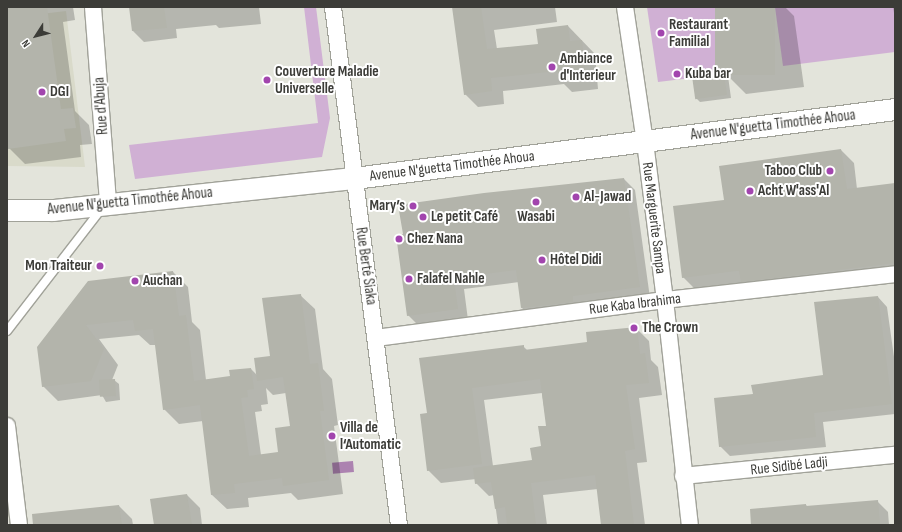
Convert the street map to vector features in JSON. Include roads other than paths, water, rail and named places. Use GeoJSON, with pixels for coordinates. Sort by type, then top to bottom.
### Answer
{"type":"FeatureCollection","features":[{"type":"Feature","properties":{"kind":"street","name":"Rue d'Abuja"},"geometry":{"type":"LineString","coordinates":[[93,7],[106,205]]}},
{"type":"Feature","properties":{"kind":"street","name":"Rue Berté Siaka"},"geometry":{"type":"LineString","coordinates":[[333,7],[399,525]]}},
{"type":"Feature","properties":{"kind":"street","name":"Rue Marguerite Sampa"},"geometry":{"type":"LineString","coordinates":[[625,7],[645,142],[665,300],[690,525]]}},
{"type":"Feature","properties":{"kind":"street","name":"Avenue N'guetta Timothée Ahoua"},"geometry":{"type":"LineString","coordinates":[[7,210],[53,210],[354,178],[895,109]]}},
{"type":"Feature","properties":{"kind":"street","name":"Rue Kaba Ibrahima"},"geometry":{"type":"LineString","coordinates":[[376,338],[665,300],[895,274]]}},
{"type":"Feature","properties":{"kind":"street"},"geometry":{"type":"LineString","coordinates":[[7,426],[19,525]]}},
{"type":"Feature","properties":{"kind":"street","name":"Rue Sidibé Ladji"},"geometry":{"type":"LineString","coordinates":[[684,476],[895,455]]}},
{"type":"Feature","properties":{"kind":"lane"},"geometry":{"type":"LineString","coordinates":[[7,331],[106,205]]}},
{"type":"Feature","properties":{"kind":"place","name":"Restaurant Familial"},"geometry":{"type":"Point","coordinates":[661,33]}},
{"type":"Feature","properties":{"kind":"place","name":"Ambiance d'Interieur"},"geometry":{"type":"Point","coordinates":[552,67]}},
{"type":"Feature","properties":{"kind":"place","name":"Kuba bar"},"geometry":{"type":"Point","coordinates":[677,74]}},
{"type":"Feature","properties":{"kind":"place","name":"Couverture Maladie Universelle"},"geometry":{"type":"Point","coordinates":[267,80]}},
{"type":"Feature","properties":{"kind":"place","name":"DGI"},"geometry":{"type":"Point","coordinates":[42,92]}},
{"type":"Feature","properties":{"kind":"place","name":"Taboo Club"},"geometry":{"type":"Point","coordinates":[830,171]}},
{"type":"Feature","properties":{"kind":"place","name":"Acht W'ass'Al"},"geometry":{"type":"Point","coordinates":[750,191]}},
{"type":"Feature","properties":{"kind":"place","name":"Al-Jawad"},"geometry":{"type":"Point","coordinates":[576,197]}},
{"type":"Feature","properties":{"kind":"place","name":"Wasabi"},"geometry":{"type":"Point","coordinates":[536,202]}},
{"type":"Feature","properties":{"kind":"place","name":"Mary’s"},"geometry":{"type":"Point","coordinates":[413,206]}},
{"type":"Feature","properties":{"kind":"place","name":"Le petit Café"},"geometry":{"type":"Point","coordinates":[423,217]}},
{"type":"Feature","properties":{"kind":"place","name":"Chez Nana"},"geometry":{"type":"Point","coordinates":[399,239]}},
{"type":"Feature","properties":{"kind":"place","name":"Hôtel Didi"},"geometry":{"type":"Point","coordinates":[542,260]}},
{"type":"Feature","properties":{"kind":"place","name":"Mon Traiteur"},"geometry":{"type":"Point","coordinates":[100,266]}},
{"type":"Feature","properties":{"kind":"place","name":"Falafel Nahle"},"geometry":{"type":"Point","coordinates":[409,279]}},
{"type":"Feature","properties":{"kind":"place","name":"Auchan"},"geometry":{"type":"Point","coordinates":[135,281]}},
{"type":"Feature","properties":{"kind":"place","name":"The Crown"},"geometry":{"type":"Point","coordinates":[634,328]}},
{"type":"Feature","properties":{"kind":"place","name":"Villa de l‘Automatic"},"geometry":{"type":"Point","coordinates":[332,436]}}]}
